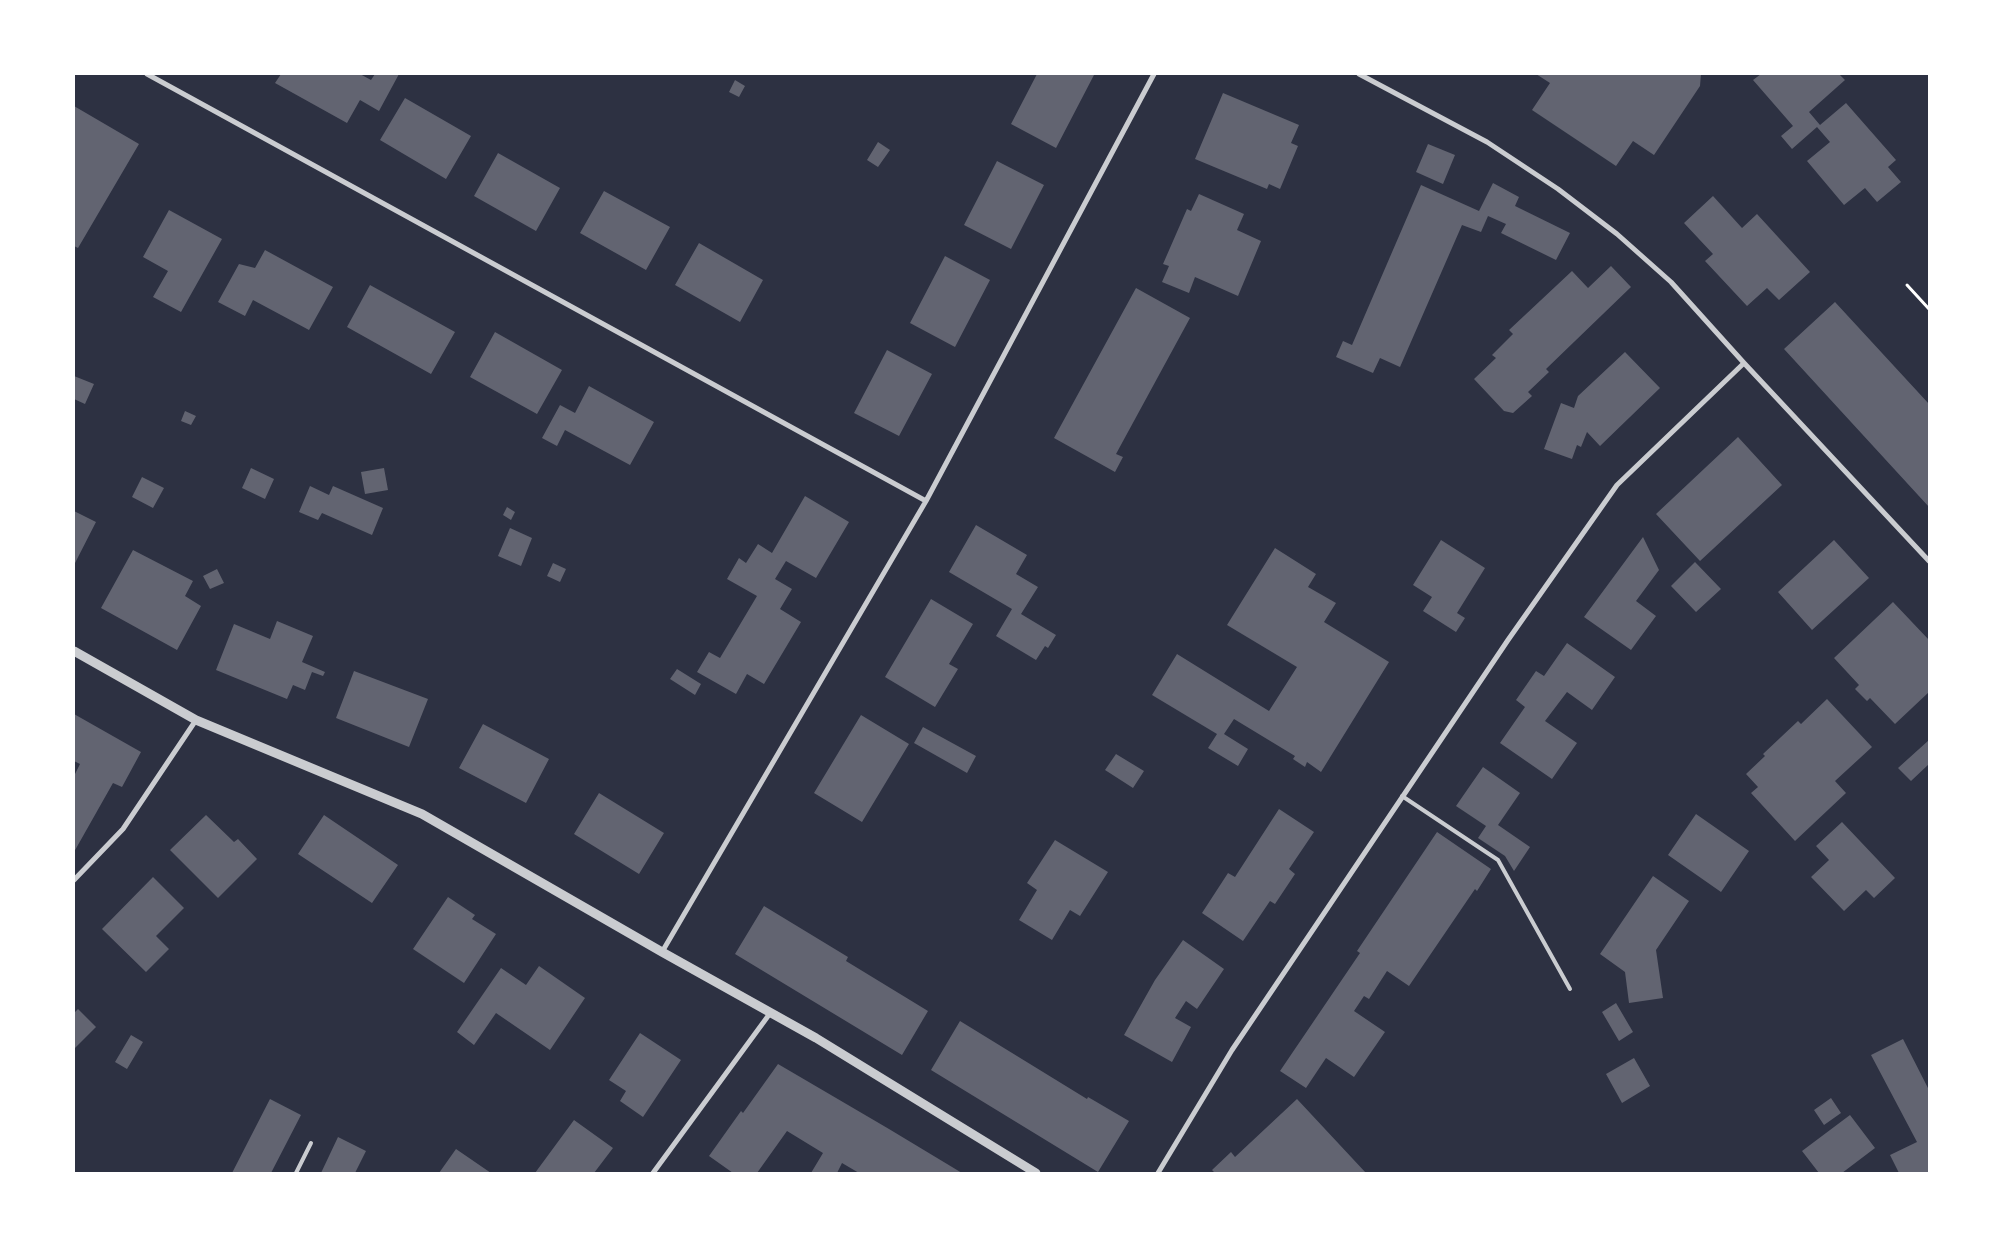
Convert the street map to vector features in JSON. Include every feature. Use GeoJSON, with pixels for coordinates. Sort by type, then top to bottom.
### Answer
{"type":"FeatureCollection","features":[{"type":"Feature","properties":{"kind":"street"},"geometry":{"type":"LineString","coordinates":[[147,74],[926,501]]}},
{"type":"Feature","properties":{"kind":"street"},"geometry":{"type":"LineString","coordinates":[[662,952],[926,501],[1154,74]]}},
{"type":"Feature","properties":{"kind":"street"},"geometry":{"type":"LineString","coordinates":[[1359,74],[1487,142],[1558,189],[1617,234],[1671,282],[1929,561]]}},
{"type":"Feature","properties":{"kind":"street"},"geometry":{"type":"LineString","coordinates":[[1158,1173],[1232,1050],[1508,640],[1616,485],[1744,363]]}},
{"type":"Feature","properties":{"kind":"street"},"geometry":{"type":"LineString","coordinates":[[74,651],[196,720],[422,814],[816,1038],[1036,1173]]}},
{"type":"Feature","properties":{"kind":"street"},"geometry":{"type":"LineString","coordinates":[[74,880],[123,829],[196,720]]}},
{"type":"Feature","properties":{"kind":"street"},"geometry":{"type":"LineString","coordinates":[[653,1173],[771,1012]]}},
{"type":"Feature","properties":{"kind":"lane"},"geometry":{"type":"LineString","coordinates":[[1402,796],[1498,860],[1570,988]]}},
{"type":"Feature","properties":{"kind":"lane"},"geometry":{"type":"LineString","coordinates":[[296,1173],[311,1143]]}},
{"type":"Feature","properties":{"kind":"path"},"geometry":{"type":"LineString","coordinates":[[1907,285],[1929,310]]}},
{"type":"Feature","properties":{"kind":"building"},"geometry":{"type":"Polygon","coordinates":[[[281,74],[360,74],[371,80],[375,74],[399,74],[379,111],[360,100],[347,123],[275,83],[281,74]]]}},
{"type":"Feature","properties":{"kind":"building"},"geometry":{"type":"Polygon","coordinates":[[[1037,74],[1094,75],[1056,148],[1011,124],[1037,74]]]}},
{"type":"Feature","properties":{"kind":"building"},"geometry":{"type":"Polygon","coordinates":[[[1536,74],[1701,74],[1700,86],[1654,155],[1633,141],[1616,166],[1532,110],[1550,83],[1536,74]]]}},
{"type":"Feature","properties":{"kind":"building"},"geometry":{"type":"Polygon","coordinates":[[[1761,74],[1839,74],[1845,80],[1809,112],[1820,125],[1846,103],[1896,160],[1888,167],[1901,182],[1877,202],[1865,188],[1844,205],[1807,161],[1830,142],[1817,127],[1792,149],[1781,136],[1793,126],[1753,80],[1761,74]]]}},
{"type":"Feature","properties":{"kind":"building"},"geometry":{"type":"Polygon","coordinates":[[[735,80],[745,86],[739,97],[729,92],[735,80]]]}},
{"type":"Feature","properties":{"kind":"building"},"geometry":{"type":"Polygon","coordinates":[[[1223,93],[1299,125],[1291,143],[1298,146],[1280,189],[1269,184],[1267,189],[1195,159],[1223,93]]]}},
{"type":"Feature","properties":{"kind":"building"},"geometry":{"type":"Polygon","coordinates":[[[405,98],[471,136],[446,179],[380,140],[405,98]]]}},
{"type":"Feature","properties":{"kind":"building"},"geometry":{"type":"Polygon","coordinates":[[[74,106],[139,144],[78,248],[74,246],[74,106]]]}},
{"type":"Feature","properties":{"kind":"building"},"geometry":{"type":"Polygon","coordinates":[[[878,142],[890,150],[878,167],[867,160],[878,142]]]}},
{"type":"Feature","properties":{"kind":"building"},"geometry":{"type":"Polygon","coordinates":[[[1428,144],[1455,155],[1443,184],[1416,172],[1428,144]]]}},
{"type":"Feature","properties":{"kind":"building"},"geometry":{"type":"Polygon","coordinates":[[[498,153],[560,188],[536,231],[474,196],[498,153]]]}},
{"type":"Feature","properties":{"kind":"building"},"geometry":{"type":"Polygon","coordinates":[[[997,161],[1044,185],[1011,249],[964,225],[997,161]]]}},
{"type":"Feature","properties":{"kind":"building"},"geometry":{"type":"Polygon","coordinates":[[[1493,183],[1519,197],[1515,206],[1570,233],[1556,260],[1501,233],[1506,224],[1488,216],[1481,232],[1462,225],[1400,367],[1380,358],[1373,373],[1336,357],[1343,341],[1352,345],[1421,185],[1479,211],[1493,183]]]}},
{"type":"Feature","properties":{"kind":"building"},"geometry":{"type":"Polygon","coordinates":[[[604,191],[670,227],[646,270],[580,233],[604,191]]]}},
{"type":"Feature","properties":{"kind":"building"},"geometry":{"type":"Polygon","coordinates":[[[1199,194],[1244,214],[1237,230],[1261,241],[1238,296],[1195,277],[1189,293],[1162,282],[1169,266],[1163,264],[1187,209],[1191,211],[1199,194]]]}},
{"type":"Feature","properties":{"kind":"building"},"geometry":{"type":"Polygon","coordinates":[[[1713,196],[1742,228],[1757,214],[1810,272],[1779,300],[1767,288],[1747,306],[1705,261],[1713,254],[1684,223],[1713,196]]]}},
{"type":"Feature","properties":{"kind":"building"},"geometry":{"type":"Polygon","coordinates":[[[169,210],[222,239],[181,312],[153,297],[168,271],[143,257],[169,210]]]}},
{"type":"Feature","properties":{"kind":"building"},"geometry":{"type":"Polygon","coordinates":[[[699,243],[763,280],[740,322],[675,285],[699,243]]]}},
{"type":"Feature","properties":{"kind":"building"},"geometry":{"type":"Polygon","coordinates":[[[265,250],[333,287],[309,330],[253,300],[245,316],[218,302],[239,264],[255,268],[265,250]]]}},
{"type":"Feature","properties":{"kind":"building"},"geometry":{"type":"Polygon","coordinates":[[[945,256],[990,280],[955,347],[910,323],[945,256]]]}},
{"type":"Feature","properties":{"kind":"building"},"geometry":{"type":"Polygon","coordinates":[[[1611,266],[1631,287],[1546,369],[1549,372],[1528,392],[1532,396],[1513,413],[1504,411],[1474,379],[1496,358],[1492,355],[1513,334],[1509,330],[1572,271],[1588,288],[1611,266]]]}},
{"type":"Feature","properties":{"kind":"building"},"geometry":{"type":"Polygon","coordinates":[[[370,285],[455,332],[431,374],[347,327],[370,285]]]}},
{"type":"Feature","properties":{"kind":"building"},"geometry":{"type":"Polygon","coordinates":[[[1136,288],[1190,318],[1116,454],[1123,457],[1115,472],[1054,438],[1136,288]]]}},
{"type":"Feature","properties":{"kind":"building"},"geometry":{"type":"Polygon","coordinates":[[[1835,302],[1929,404],[1929,507],[1784,349],[1835,302]]]}},
{"type":"Feature","properties":{"kind":"building"},"geometry":{"type":"Polygon","coordinates":[[[495,332],[562,370],[537,414],[470,377],[495,332]]]}},
{"type":"Feature","properties":{"kind":"building"},"geometry":{"type":"Polygon","coordinates":[[[887,350],[932,374],[899,436],[854,413],[887,350]]]}},
{"type":"Feature","properties":{"kind":"building"},"geometry":{"type":"Polygon","coordinates":[[[1625,352],[1660,388],[1600,446],[1587,432],[1581,447],[1577,445],[1572,459],[1544,449],[1561,403],[1574,408],[1578,396],[1625,352]]]}},
{"type":"Feature","properties":{"kind":"building"},"geometry":{"type":"Polygon","coordinates":[[[74,376],[94,384],[85,404],[74,399],[74,376]]]}},
{"type":"Feature","properties":{"kind":"building"},"geometry":{"type":"Polygon","coordinates":[[[589,386],[654,422],[630,465],[565,430],[557,446],[542,438],[560,405],[575,413],[589,386]]]}},
{"type":"Feature","properties":{"kind":"building"},"geometry":{"type":"Polygon","coordinates":[[[185,411],[196,416],[191,425],[181,421],[185,411]]]}},
{"type":"Feature","properties":{"kind":"building"},"geometry":{"type":"Polygon","coordinates":[[[1738,437],[1782,485],[1700,561],[1656,514],[1738,437]]]}},
{"type":"Feature","properties":{"kind":"building"},"geometry":{"type":"Polygon","coordinates":[[[251,468],[274,479],[265,499],[242,488],[251,468]]]}},
{"type":"Feature","properties":{"kind":"building"},"geometry":{"type":"Polygon","coordinates":[[[384,468],[388,490],[365,494],[361,472],[384,468]]]}},
{"type":"Feature","properties":{"kind":"building"},"geometry":{"type":"Polygon","coordinates":[[[142,477],[164,488],[153,508],[132,497],[142,477]]]}},
{"type":"Feature","properties":{"kind":"building"},"geometry":{"type":"Polygon","coordinates":[[[310,486],[329,495],[333,486],[383,508],[372,535],[322,513],[318,520],[299,512],[310,486]]]}},
{"type":"Feature","properties":{"kind":"building"},"geometry":{"type":"Polygon","coordinates":[[[805,496],[849,522],[816,578],[786,561],[775,579],[792,589],[780,609],[801,622],[764,684],[747,674],[736,694],[697,672],[709,652],[720,658],[757,596],[727,579],[739,558],[746,563],[758,544],[772,553],[805,496]]]}},
{"type":"Feature","properties":{"kind":"building"},"geometry":{"type":"Polygon","coordinates":[[[507,507],[515,512],[511,520],[503,515],[507,507]]]}},
{"type":"Feature","properties":{"kind":"building"},"geometry":{"type":"Polygon","coordinates":[[[74,511],[96,522],[74,565],[74,511]]]}},
{"type":"Feature","properties":{"kind":"building"},"geometry":{"type":"Polygon","coordinates":[[[976,525],[1027,555],[1016,574],[1038,587],[1021,614],[1056,635],[1048,648],[1045,646],[1036,660],[996,636],[1012,609],[949,572],[976,525]]]}},
{"type":"Feature","properties":{"kind":"building"},"geometry":{"type":"Polygon","coordinates":[[[510,528],[532,538],[521,566],[498,556],[510,528]]]}},
{"type":"Feature","properties":{"kind":"building"},"geometry":{"type":"Polygon","coordinates":[[[1643,537],[1659,570],[1636,601],[1656,616],[1631,650],[1584,617],[1643,537]]]}},
{"type":"Feature","properties":{"kind":"building"},"geometry":{"type":"Polygon","coordinates":[[[1441,540],[1485,568],[1457,613],[1465,618],[1456,632],[1423,611],[1432,597],[1413,585],[1441,540]]]}},
{"type":"Feature","properties":{"kind":"building"},"geometry":{"type":"Polygon","coordinates":[[[1834,540],[1869,578],[1812,630],[1778,592],[1834,540]]]}},
{"type":"Feature","properties":{"kind":"building"},"geometry":{"type":"Polygon","coordinates":[[[1275,548],[1316,574],[1308,587],[1336,603],[1324,622],[1389,662],[1321,772],[1307,762],[1305,767],[1293,759],[1295,756],[1234,719],[1224,734],[1248,749],[1238,766],[1208,748],[1217,734],[1152,695],[1177,654],[1269,711],[1297,667],[1227,625],[1275,548]]]}},
{"type":"Feature","properties":{"kind":"building"},"geometry":{"type":"Polygon","coordinates":[[[133,550],[193,581],[185,596],[201,606],[177,650],[101,608],[133,550]]]}},
{"type":"Feature","properties":{"kind":"building"},"geometry":{"type":"Polygon","coordinates":[[[1695,562],[1721,589],[1696,612],[1671,586],[1695,562]]]}},
{"type":"Feature","properties":{"kind":"building"},"geometry":{"type":"Polygon","coordinates":[[[553,563],[566,569],[560,582],[547,576],[553,563]]]}},
{"type":"Feature","properties":{"kind":"building"},"geometry":{"type":"Polygon","coordinates":[[[217,569],[224,583],[210,589],[203,576],[217,569]]]}},
{"type":"Feature","properties":{"kind":"building"},"geometry":{"type":"Polygon","coordinates":[[[931,599],[973,624],[949,664],[958,669],[935,707],[885,677],[931,599]]]}},
{"type":"Feature","properties":{"kind":"building"},"geometry":{"type":"Polygon","coordinates":[[[1893,602],[1929,640],[1929,692],[1895,724],[1870,698],[1867,701],[1855,689],[1859,685],[1834,658],[1893,602]]]}},
{"type":"Feature","properties":{"kind":"building"},"geometry":{"type":"Polygon","coordinates":[[[277,621],[313,636],[302,662],[325,672],[323,676],[312,672],[305,690],[293,685],[287,699],[216,670],[234,624],[270,639],[277,621]]]}},
{"type":"Feature","properties":{"kind":"building"},"geometry":{"type":"Polygon","coordinates":[[[1567,643],[1615,677],[1592,710],[1567,692],[1545,721],[1577,743],[1552,779],[1500,743],[1525,707],[1516,700],[1536,671],[1544,676],[1567,643]]]}},
{"type":"Feature","properties":{"kind":"building"},"geometry":{"type":"Polygon","coordinates":[[[677,669],[701,684],[695,695],[670,679],[677,669]]]}},
{"type":"Feature","properties":{"kind":"building"},"geometry":{"type":"Polygon","coordinates":[[[354,671],[428,699],[409,747],[336,718],[354,671]]]}},
{"type":"Feature","properties":{"kind":"building"},"geometry":{"type":"Polygon","coordinates":[[[1827,699],[1872,747],[1835,781],[1846,793],[1795,841],[1751,793],[1758,787],[1746,774],[1765,756],[1763,754],[1798,721],[1801,724],[1827,699]]]}},
{"type":"Feature","properties":{"kind":"building"},"geometry":{"type":"Polygon","coordinates":[[[74,714],[141,752],[122,787],[113,783],[74,852],[74,776],[80,764],[74,761],[74,714]]]}},
{"type":"Feature","properties":{"kind":"building"},"geometry":{"type":"Polygon","coordinates":[[[861,715],[909,744],[862,822],[814,793],[861,715]]]}},
{"type":"Feature","properties":{"kind":"building"},"geometry":{"type":"Polygon","coordinates":[[[483,724],[549,759],[526,803],[459,768],[483,724]]]}},
{"type":"Feature","properties":{"kind":"building"},"geometry":{"type":"Polygon","coordinates":[[[923,727],[976,756],[967,773],[914,743],[923,727]]]}},
{"type":"Feature","properties":{"kind":"building"},"geometry":{"type":"Polygon","coordinates":[[[1929,740],[1929,764],[1911,781],[1898,768],[1929,740]]]}},
{"type":"Feature","properties":{"kind":"building"},"geometry":{"type":"Polygon","coordinates":[[[1116,754],[1144,771],[1133,788],[1105,770],[1116,754]]]}},
{"type":"Feature","properties":{"kind":"building"},"geometry":{"type":"Polygon","coordinates":[[[1483,767],[1520,793],[1498,825],[1530,847],[1514,871],[1505,856],[1478,838],[1486,826],[1456,806],[1483,767]]]}},
{"type":"Feature","properties":{"kind":"building"},"geometry":{"type":"Polygon","coordinates":[[[599,793],[664,833],[639,874],[574,834],[599,793]]]}},
{"type":"Feature","properties":{"kind":"building"},"geometry":{"type":"Polygon","coordinates":[[[1279,809],[1314,832],[1289,869],[1295,874],[1275,904],[1270,901],[1243,941],[1202,913],[1228,873],[1235,877],[1279,809]]]}},
{"type":"Feature","properties":{"kind":"building"},"geometry":{"type":"Polygon","coordinates":[[[1696,814],[1749,851],[1721,892],[1668,855],[1696,814]]]}},
{"type":"Feature","properties":{"kind":"building"},"geometry":{"type":"Polygon","coordinates":[[[206,815],[234,842],[238,839],[257,859],[218,898],[170,850],[206,815]]]}},
{"type":"Feature","properties":{"kind":"building"},"geometry":{"type":"Polygon","coordinates":[[[324,815],[398,865],[372,903],[298,854],[324,815]]]}},
{"type":"Feature","properties":{"kind":"building"},"geometry":{"type":"Polygon","coordinates":[[[1842,822],[1895,878],[1874,898],[1866,890],[1844,911],[1811,877],[1829,860],[1816,846],[1842,822]]]}},
{"type":"Feature","properties":{"kind":"building"},"geometry":{"type":"Polygon","coordinates":[[[1437,832],[1491,869],[1477,891],[1475,889],[1409,986],[1387,971],[1369,999],[1364,996],[1354,1011],[1385,1032],[1354,1077],[1326,1058],[1306,1088],[1280,1071],[1360,953],[1357,951],[1437,832]]]}},
{"type":"Feature","properties":{"kind":"building"},"geometry":{"type":"Polygon","coordinates":[[[1055,840],[1108,872],[1080,916],[1070,910],[1052,940],[1019,920],[1037,890],[1027,883],[1055,840]]]}},
{"type":"Feature","properties":{"kind":"building"},"geometry":{"type":"Polygon","coordinates":[[[1653,876],[1689,901],[1656,950],[1663,998],[1629,1003],[1625,972],[1600,954],[1653,876]]]}},
{"type":"Feature","properties":{"kind":"building"},"geometry":{"type":"Polygon","coordinates":[[[153,877],[184,908],[156,936],[169,949],[146,972],[102,929],[153,877]]]}},
{"type":"Feature","properties":{"kind":"building"},"geometry":{"type":"Polygon","coordinates":[[[448,897],[475,915],[472,919],[496,934],[464,983],[413,949],[448,897]]]}},
{"type":"Feature","properties":{"kind":"building"},"geometry":{"type":"Polygon","coordinates":[[[764,906],[848,957],[846,961],[928,1011],[902,1055],[735,954],[764,906]]]}},
{"type":"Feature","properties":{"kind":"building"},"geometry":{"type":"Polygon","coordinates":[[[1183,940],[1224,969],[1197,1009],[1186,1001],[1175,1018],[1191,1027],[1172,1062],[1124,1035],[1155,980],[1183,940]]]}},
{"type":"Feature","properties":{"kind":"building"},"geometry":{"type":"Polygon","coordinates":[[[539,966],[585,998],[550,1050],[496,1013],[474,1045],[457,1032],[501,968],[526,985],[539,966]]]}},
{"type":"Feature","properties":{"kind":"building"},"geometry":{"type":"Polygon","coordinates":[[[1616,1003],[1633,1032],[1619,1041],[1602,1012],[1616,1003]]]}},
{"type":"Feature","properties":{"kind":"building"},"geometry":{"type":"Polygon","coordinates":[[[78,1009],[96,1027],[74,1049],[74,1011],[78,1009]]]}},
{"type":"Feature","properties":{"kind":"building"},"geometry":{"type":"Polygon","coordinates":[[[960,1021],[1087,1099],[1088,1097],[1129,1121],[1098,1172],[931,1070],[960,1021]]]}},
{"type":"Feature","properties":{"kind":"building"},"geometry":{"type":"Polygon","coordinates":[[[640,1033],[681,1060],[643,1117],[620,1101],[626,1091],[609,1080],[640,1033]]]}},
{"type":"Feature","properties":{"kind":"building"},"geometry":{"type":"Polygon","coordinates":[[[131,1035],[143,1042],[127,1069],[115,1062],[131,1035]]]}},
{"type":"Feature","properties":{"kind":"building"},"geometry":{"type":"Polygon","coordinates":[[[1903,1039],[1929,1090],[1929,1173],[1899,1173],[1890,1155],[1917,1142],[1871,1055],[1903,1039]]]}},
{"type":"Feature","properties":{"kind":"building"},"geometry":{"type":"Polygon","coordinates":[[[1634,1058],[1650,1086],[1622,1103],[1606,1074],[1634,1058]]]}},
{"type":"Feature","properties":{"kind":"building"},"geometry":{"type":"Polygon","coordinates":[[[778,1064],[962,1173],[859,1173],[842,1163],[837,1173],[811,1173],[823,1153],[787,1131],[757,1173],[733,1173],[709,1156],[778,1064]]]}},
{"type":"Feature","properties":{"kind":"building"},"geometry":{"type":"Polygon","coordinates":[[[1831,1098],[1841,1113],[1824,1125],[1814,1110],[1831,1098]]]}},
{"type":"Feature","properties":{"kind":"building"},"geometry":{"type":"Polygon","coordinates":[[[270,1099],[301,1115],[271,1173],[232,1173],[270,1099]]]}},
{"type":"Feature","properties":{"kind":"building"},"geometry":{"type":"Polygon","coordinates":[[[1297,1099],[1366,1173],[1215,1173],[1212,1170],[1231,1152],[1235,1157],[1297,1099]]]}},
{"type":"Feature","properties":{"kind":"building"},"geometry":{"type":"Polygon","coordinates":[[[1850,1115],[1875,1148],[1842,1173],[1819,1173],[1802,1151],[1850,1115]]]}},
{"type":"Feature","properties":{"kind":"building"},"geometry":{"type":"Polygon","coordinates":[[[574,1120],[613,1148],[594,1173],[535,1173],[574,1120]]]}},
{"type":"Feature","properties":{"kind":"building"},"geometry":{"type":"Polygon","coordinates":[[[338,1137],[366,1151],[355,1173],[321,1173],[338,1137]]]}},
{"type":"Feature","properties":{"kind":"building"},"geometry":{"type":"Polygon","coordinates":[[[456,1149],[491,1173],[439,1173],[456,1149]]]}}]}
